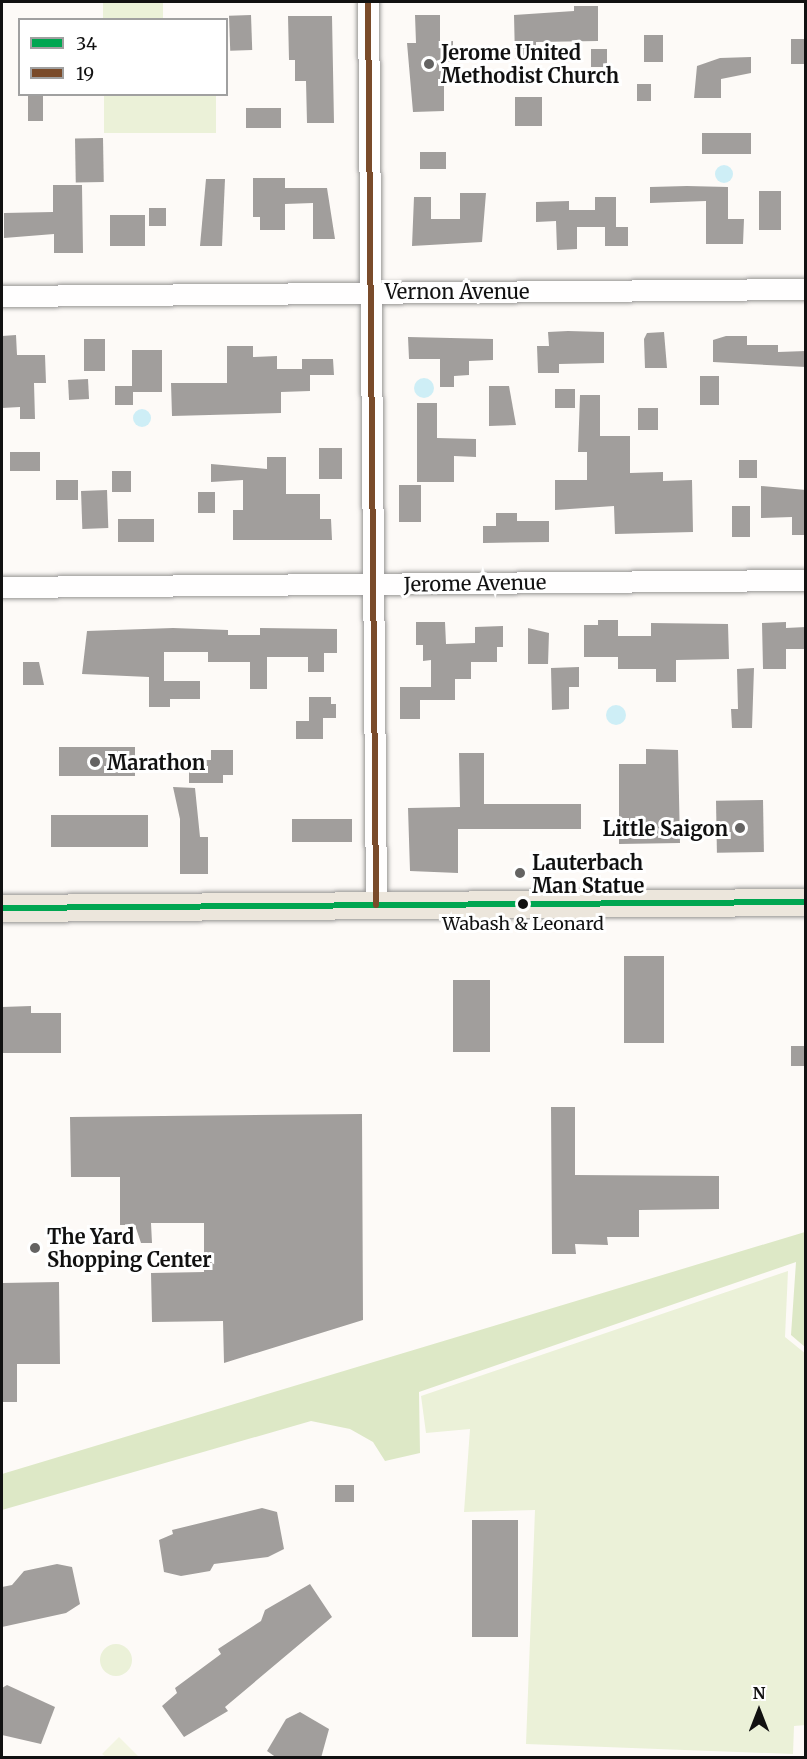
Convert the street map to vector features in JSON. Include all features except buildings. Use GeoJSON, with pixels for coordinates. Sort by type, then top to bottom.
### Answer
{"type":"FeatureCollection","features":[{"type":"Feature","properties":{"kind":"main road"},"geometry":{"type":"LineString","coordinates":[[2,908],[806,903]]}},
{"type":"Feature","properties":{"kind":"street"},"geometry":{"type":"LineString","coordinates":[[368,2],[375,584],[376,905]]}},
{"type":"Feature","properties":{"kind":"street","name":"Vernon Avenue"},"geometry":{"type":"LineString","coordinates":[[2,296],[806,289]]}},
{"type":"Feature","properties":{"kind":"street","name":"Jerome Avenue"},"geometry":{"type":"LineString","coordinates":[[2,587],[806,580]]}},
{"type":"Feature","properties":{"kind":"green space"},"geometry":{"type":"Polygon","coordinates":[[[103,2],[163,2],[163,18],[103,18],[103,2]]]}},
{"type":"Feature","properties":{"kind":"green space"},"geometry":{"type":"Polygon","coordinates":[[[104,96],[216,96],[216,133],[104,133],[104,96]]]}},
{"type":"Feature","properties":{"kind":"green space"},"geometry":{"type":"Polygon","coordinates":[[[805,1232],[805,1347],[791,1335],[796,1262],[419,1392],[420,1453],[385,1461],[373,1442],[350,1429],[311,1421],[2,1510],[2,1474],[805,1232]]]}},
{"type":"Feature","properties":{"kind":"green space"},"geometry":{"type":"Polygon","coordinates":[[[788,1271],[785,1337],[806,1354],[806,1725],[794,1726],[793,1754],[526,1744],[535,1510],[464,1512],[470,1429],[426,1433],[421,1396],[788,1271]]]}},
{"type":"Feature","properties":{"kind":"green space"},"geometry":{"type":"Polygon","coordinates":[[[116,1644],[127,1649],[132,1660],[127,1671],[116,1676],[105,1671],[100,1660],[105,1649],[116,1644]]]}},
{"type":"Feature","properties":{"kind":"green space"},"geometry":{"type":"Polygon","coordinates":[[[119,1737],[139,1757],[106,1757],[102,1754],[119,1737]]]}},
{"type":"Feature","properties":{"kind":"water"},"geometry":{"type":"Polygon","coordinates":[[[724,165],[730,168],[733,174],[730,180],[724,183],[718,180],[715,174],[718,168],[724,165]]]}},
{"type":"Feature","properties":{"kind":"water"},"geometry":{"type":"Polygon","coordinates":[[[424,378],[431,381],[434,388],[431,395],[424,398],[417,395],[414,388],[417,381],[424,378]]]}},
{"type":"Feature","properties":{"kind":"water"},"geometry":{"type":"Polygon","coordinates":[[[142,409],[148,412],[151,418],[148,424],[142,427],[136,424],[133,418],[136,412],[142,409]]]}},
{"type":"Feature","properties":{"kind":"water"},"geometry":{"type":"Polygon","coordinates":[[[612,705],[620,705],[626,711],[626,719],[620,725],[612,725],[606,719],[606,711],[612,705]]]}},
{"type":"Feature","properties":{"kind":"transit line","name":"19"},"geometry":{"type":"LineString","coordinates":[[368,2],[376,905]]}},
{"type":"Feature","properties":{"kind":"transit line","name":"34"},"geometry":{"type":"LineString","coordinates":[[2,908],[806,902]]}},
{"type":"Feature","properties":{"kind":"place","name":"Jerome United Methodist Church"},"geometry":{"type":"Point","coordinates":[429,64]}},
{"type":"Feature","properties":{"kind":"place","name":"Marathon"},"geometry":{"type":"Point","coordinates":[95,762]}},
{"type":"Feature","properties":{"kind":"place","name":"Little Saigon"},"geometry":{"type":"Point","coordinates":[740,828]}},
{"type":"Feature","properties":{"kind":"place","name":"Lauterbach Man Statue"},"geometry":{"type":"Point","coordinates":[520,873]}},
{"type":"Feature","properties":{"kind":"place","name":"Wabash & Leonard"},"geometry":{"type":"Point","coordinates":[523,904]}},
{"type":"Feature","properties":{"kind":"place","name":"The Yard Shopping Center"},"geometry":{"type":"Point","coordinates":[35,1248]}}]}
